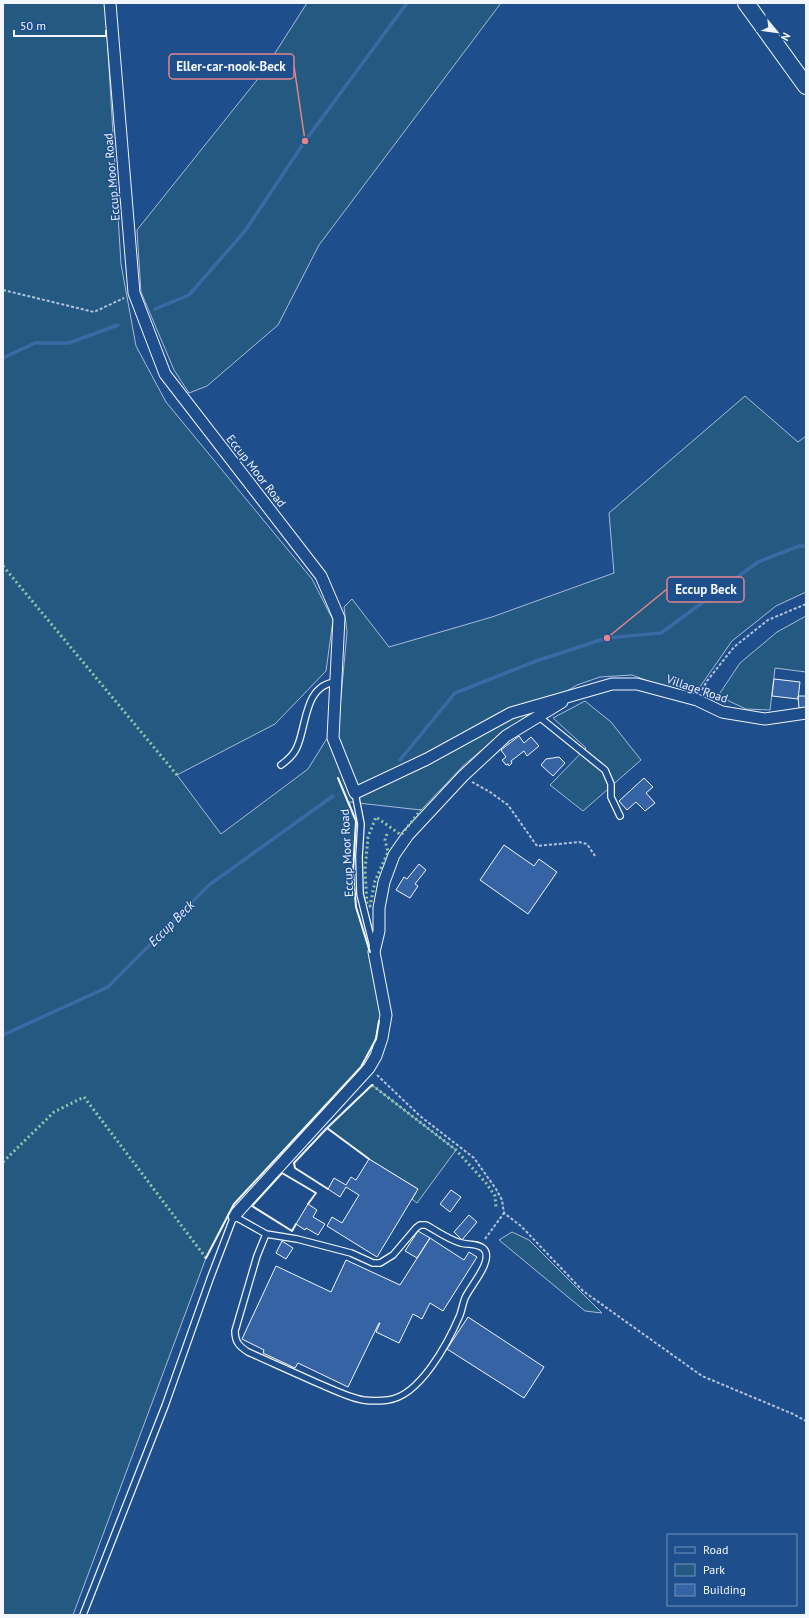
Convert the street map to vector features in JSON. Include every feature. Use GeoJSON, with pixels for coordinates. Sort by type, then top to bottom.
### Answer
{"type":"FeatureCollection","features":[{"type":"Feature","properties":{"kind":"street","name":"Eccup Moor Road"},"geometry":{"type":"LineString","coordinates":[[110,3],[134,293],[165,374],[322,576],[339,618],[333,738],[355,793]]}},
{"type":"Feature","properties":{"kind":"street"},"geometry":{"type":"LineString","coordinates":[[746,3],[806,86]]}},
{"type":"Feature","properties":{"kind":"street","name":"Village Road"},"geometry":{"type":"LineString","coordinates":[[580,692],[612,684],[637,684],[697,700],[722,712],[765,719],[806,713]]}},
{"type":"Feature","properties":{"kind":"street"},"geometry":{"type":"LineString","coordinates":[[355,793],[427,759],[511,713],[580,692]]}},
{"type":"Feature","properties":{"kind":"street"},"geometry":{"type":"LineString","coordinates":[[234,1216],[369,1068],[376,1056],[382,1038],[386,1015],[374,952],[379,931],[379,908],[384,882],[394,855],[408,835],[462,776],[506,736],[537,716],[580,692]]}},
{"type":"Feature","properties":{"kind":"lane"},"geometry":{"type":"LineString","coordinates":[[281,766],[288,760],[297,747],[307,712],[317,690],[326,684],[336,682]]}},
{"type":"Feature","properties":{"kind":"lane"},"geometry":{"type":"LineString","coordinates":[[537,716],[605,770],[611,784],[610,797],[620,816]]}},
{"type":"Feature","properties":{"kind":"lane","name":"Eccup Moor Road"},"geometry":{"type":"LineString","coordinates":[[355,793],[361,824],[359,857],[360,894],[374,952]]}},
{"type":"Feature","properties":{"kind":"lane"},"geometry":{"type":"LineString","coordinates":[[83,1615],[165,1406],[234,1216],[266,1234],[296,1239],[351,1253],[374,1263],[380,1262],[393,1255],[420,1225],[426,1225],[459,1243],[480,1246],[487,1255],[486,1263],[464,1299],[463,1306],[453,1329],[427,1372],[407,1392],[398,1398],[387,1400],[364,1400],[326,1386],[255,1355],[240,1346],[235,1340],[235,1331],[257,1256],[266,1234]]}},
{"type":"Feature","properties":{"kind":"path"},"geometry":{"type":"LineString","coordinates":[[3,290],[94,312],[134,293]]}},
{"type":"Feature","properties":{"kind":"path"},"geometry":{"type":"LineString","coordinates":[[697,700],[707,681],[734,647],[768,620],[806,604]]}},
{"type":"Feature","properties":{"kind":"path"},"geometry":{"type":"LineString","coordinates":[[462,776],[490,792],[508,805],[537,846],[579,842],[588,844],[595,856]]}},
{"type":"Feature","properties":{"kind":"path"},"geometry":{"type":"LineString","coordinates":[[369,1068],[420,1116],[474,1158],[496,1189],[502,1200],[504,1213],[521,1226],[583,1291],[702,1376],[793,1414],[806,1421]]}},
{"type":"Feature","properties":{"kind":"path"},"geometry":{"type":"LineString","coordinates":[[480,1246],[504,1213]]}},
{"type":"Feature","properties":{"kind":"green space"},"geometry":{"type":"Polygon","coordinates":[[[3,3],[105,3],[121,264],[136,346],[166,402],[312,579],[333,620],[326,671],[275,724],[177,775],[221,834],[308,769],[339,719],[347,632],[344,607],[352,599],[389,647],[492,617],[614,573],[609,513],[745,396],[798,442],[806,436],[806,592],[776,606],[732,641],[695,694],[667,688],[632,675],[600,677],[577,685],[535,710],[496,738],[463,766],[421,810],[349,802],[356,821],[353,872],[356,907],[371,957],[381,1015],[376,1039],[361,1067],[234,1204],[206,1258],[73,1615],[3,1615],[3,3]]]}},
{"type":"Feature","properties":{"kind":"green space"},"geometry":{"type":"Polygon","coordinates":[[[307,3],[501,3],[319,245],[278,325],[207,386],[189,393],[174,370],[141,292],[137,230],[261,75],[307,3]]]}},
{"type":"Feature","properties":{"kind":"green space"},"geometry":{"type":"Polygon","coordinates":[[[806,616],[806,672],[775,668],[770,710],[746,709],[718,696],[740,663],[777,632],[806,616]]]}},
{"type":"Feature","properties":{"kind":"green space"},"geometry":{"type":"Polygon","coordinates":[[[585,701],[611,722],[641,760],[583,811],[550,785],[586,748],[553,718],[585,701]]]}},
{"type":"Feature","properties":{"kind":"green space"},"geometry":{"type":"Polygon","coordinates":[[[372,1085],[456,1150],[417,1203],[412,1199],[418,1189],[369,1159],[327,1128],[372,1085]]]}},
{"type":"Feature","properties":{"kind":"green space"},"geometry":{"type":"Polygon","coordinates":[[[512,1232],[529,1240],[602,1313],[585,1311],[499,1240],[512,1232]]]}},
{"type":"Feature","properties":{"kind":"building"},"geometry":{"type":"Polygon","coordinates":[[[774,679],[800,682],[798,699],[772,696],[774,679]]]}},
{"type":"Feature","properties":{"kind":"building"},"geometry":{"type":"Polygon","coordinates":[[[798,696],[806,696],[806,708],[799,708],[798,696]]]}},
{"type":"Feature","properties":{"kind":"building"},"geometry":{"type":"Polygon","coordinates":[[[519,736],[524,743],[531,737],[539,746],[527,756],[524,751],[511,761],[512,763],[509,766],[508,764],[506,765],[502,760],[506,757],[501,750],[519,736]]]}},
{"type":"Feature","properties":{"kind":"building"},"geometry":{"type":"Polygon","coordinates":[[[559,757],[565,763],[553,776],[541,765],[546,759],[559,757]]]}},
{"type":"Feature","properties":{"kind":"building"},"geometry":{"type":"Polygon","coordinates":[[[644,778],[653,787],[646,793],[655,803],[645,811],[636,802],[627,810],[619,801],[644,778]]]}},
{"type":"Feature","properties":{"kind":"building"},"geometry":{"type":"Polygon","coordinates":[[[504,845],[534,866],[539,859],[557,872],[528,914],[480,880],[504,845]]]}},
{"type":"Feature","properties":{"kind":"building"},"geometry":{"type":"Polygon","coordinates":[[[419,864],[426,870],[415,884],[418,886],[410,898],[396,890],[404,877],[407,879],[419,864]]]}},
{"type":"Feature","properties":{"kind":"building"},"geometry":{"type":"Polygon","coordinates":[[[369,1159],[418,1189],[377,1257],[327,1226],[332,1217],[342,1223],[359,1195],[346,1187],[340,1197],[328,1189],[334,1178],[346,1185],[351,1177],[356,1180],[369,1159]]]}},
{"type":"Feature","properties":{"kind":"building"},"geometry":{"type":"Polygon","coordinates":[[[451,1190],[461,1197],[450,1212],[440,1204],[451,1190]]]}},
{"type":"Feature","properties":{"kind":"building"},"geometry":{"type":"Polygon","coordinates":[[[308,1204],[317,1210],[313,1217],[325,1224],[318,1235],[306,1228],[305,1230],[296,1224],[308,1204]]]}},
{"type":"Feature","properties":{"kind":"building"},"geometry":{"type":"Polygon","coordinates":[[[469,1215],[477,1222],[462,1240],[454,1232],[469,1215]]]}},
{"type":"Feature","properties":{"kind":"building"},"geometry":{"type":"Polygon","coordinates":[[[418,1231],[430,1238],[417,1258],[405,1251],[418,1231]]]}},
{"type":"Feature","properties":{"kind":"building"},"geometry":{"type":"Polygon","coordinates":[[[430,1238],[464,1260],[469,1252],[477,1257],[443,1311],[430,1303],[422,1319],[413,1314],[399,1343],[376,1332],[379,1323],[348,1387],[298,1363],[295,1368],[263,1353],[264,1350],[242,1339],[276,1266],[331,1292],[346,1260],[400,1285],[430,1238]]]}},
{"type":"Feature","properties":{"kind":"building"},"geometry":{"type":"Polygon","coordinates":[[[282,1241],[293,1248],[286,1259],[276,1253],[282,1241]]]}},
{"type":"Feature","properties":{"kind":"building"},"geometry":{"type":"Polygon","coordinates":[[[468,1317],[544,1367],[524,1398],[447,1349],[468,1317]]]}},
{"type":"Feature","properties":{"kind":"waterway"},"geometry":{"type":"LineString","coordinates":[[155,309],[189,295],[245,231],[305,141],[407,3]]}},
{"type":"Feature","properties":{"kind":"waterway"},"geometry":{"type":"LineString","coordinates":[[3,358],[35,343],[69,343],[118,325]]}},
{"type":"Feature","properties":{"kind":"waterway","name":"Eccup Beck"},"geometry":{"type":"LineString","coordinates":[[400,760],[455,693],[536,661],[607,638],[661,633],[758,562],[799,546],[806,546]]}},
{"type":"Feature","properties":{"kind":"waterway","name":"Eccup Beck"},"geometry":{"type":"LineString","coordinates":[[3,1035],[108,987],[209,885],[333,796]]}},
{"type":"Feature","properties":{"kind":"hedge"},"geometry":{"type":"LineString","coordinates":[[3,566],[177,775]]}},
{"type":"Feature","properties":{"kind":"hedge"},"geometry":{"type":"LineString","coordinates":[[387,834],[385,840],[388,852],[375,881],[370,906],[367,904],[365,870],[368,837],[376,817],[401,835],[421,810]]}},
{"type":"Feature","properties":{"kind":"hedge"},"geometry":{"type":"LineString","coordinates":[[372,1085],[456,1150],[486,1183],[495,1196],[496,1207]]}},
{"type":"Feature","properties":{"kind":"hedge"},"geometry":{"type":"LineString","coordinates":[[3,1162],[54,1112],[84,1097],[206,1258]]}},
{"type":"Feature","properties":{"kind":"wall"},"geometry":{"type":"LineString","coordinates":[[338,778],[356,821],[353,872],[356,907],[370,952]]}},
{"type":"Feature","properties":{"kind":"wall"},"geometry":{"type":"LineString","coordinates":[[206,1258],[234,1204],[361,1067],[376,1039],[379,1021]]}},
{"type":"Feature","properties":{"kind":"wall"},"geometry":{"type":"LineString","coordinates":[[328,1189],[295,1168],[294,1163],[327,1128],[372,1085]]}},
{"type":"Feature","properties":{"kind":"wall"},"geometry":{"type":"LineString","coordinates":[[327,1128],[369,1159]]}},
{"type":"Feature","properties":{"kind":"wall"},"geometry":{"type":"LineString","coordinates":[[296,1224],[292,1231],[252,1206],[282,1173],[316,1193],[308,1204]]}},
{"type":"Feature","properties":{"kind":"place","name":"Eller-car-nook-Beck"},"geometry":{"type":"Point","coordinates":[305,141]}},
{"type":"Feature","properties":{"kind":"place","name":"Eccup Beck"},"geometry":{"type":"Point","coordinates":[607,638]}}]}
